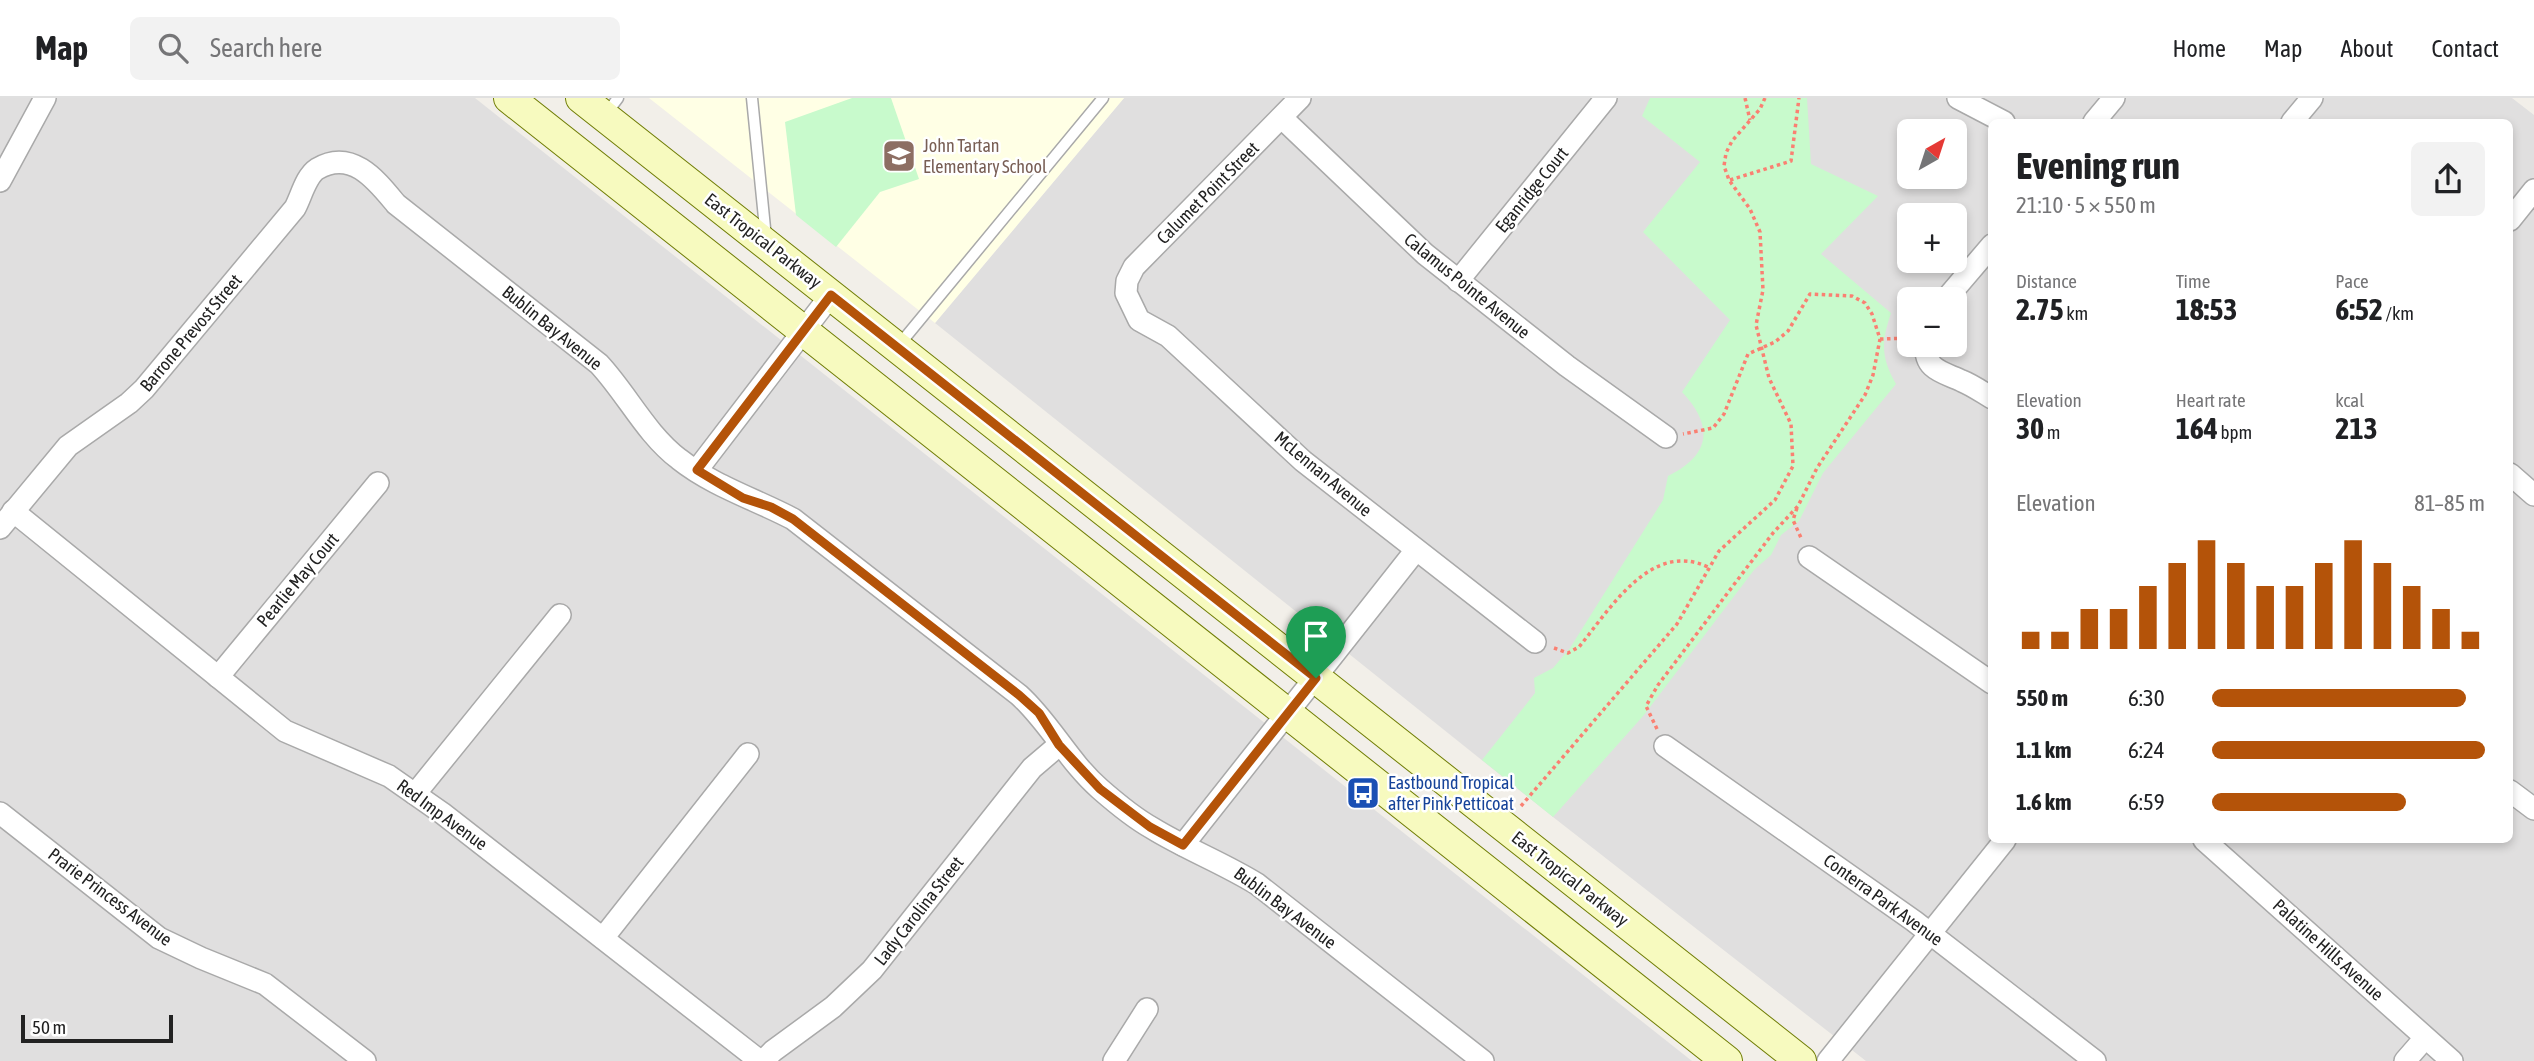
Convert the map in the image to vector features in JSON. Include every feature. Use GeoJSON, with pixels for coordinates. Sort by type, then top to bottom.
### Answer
{"type":"FeatureCollection","features":[{"type":"Feature","properties":{"kind":"main road","name":"East Tropical Parkway"},"geometry":{"type":"LineString","coordinates":[[509,98],[804,331],[1801,1061]]}},
{"type":"Feature","properties":{"kind":"main road","name":"East Tropical Parkway"},"geometry":{"type":"LineString","coordinates":[[601,104],[766,244],[897,347],[1727,1061]]}},
{"type":"Feature","properties":{"kind":"street"},"geometry":{"type":"LineString","coordinates":[[0,181],[45,98]]}},
{"type":"Feature","properties":{"kind":"street","name":"Calumet Point Street"},"geometry":{"type":"LineString","coordinates":[[1126,293],[1127,281],[1134,267],[1300,98]]}},
{"type":"Feature","properties":{"kind":"street","name":"Eganridge Court"},"geometry":{"type":"LineString","coordinates":[[1458,281],[1606,98]]}},
{"type":"Feature","properties":{"kind":"street"},"geometry":{"type":"LineString","coordinates":[[1958,98],[1998,119]]}},
{"type":"Feature","properties":{"kind":"street"},"geometry":{"type":"LineString","coordinates":[[2097,119],[2115,98]]}},
{"type":"Feature","properties":{"kind":"street"},"geometry":{"type":"LineString","coordinates":[[2294,119],[2312,98]]}},
{"type":"Feature","properties":{"kind":"street","name":"Calamus Pointe Avenue"},"geometry":{"type":"LineString","coordinates":[[1282,118],[1395,228],[1458,281],[1665,437]]}},
{"type":"Feature","properties":{"kind":"street","name":"Bublin Bay Avenue"},"geometry":{"type":"LineString","coordinates":[[341,163],[370,173],[396,204],[599,364],[662,443],[679,459],[743,498],[771,507],[793,519],[1019,695],[1039,713],[1059,745],[1100,789],[1150,827],[1226,865],[1257,884],[1483,1061]]}},
{"type":"Feature","properties":{"kind":"street","name":"Barrone Prevost Street"},"geometry":{"type":"LineString","coordinates":[[7,519],[68,446],[129,403],[163,369],[295,208],[308,180],[317,169],[341,163]]}},
{"type":"Feature","properties":{"kind":"street"},"geometry":{"type":"LineString","coordinates":[[2513,216],[2534,190]]}},
{"type":"Feature","properties":{"kind":"street"},"geometry":{"type":"LineString","coordinates":[[1956,287],[1988,250]]}},
{"type":"Feature","properties":{"kind":"street","name":"McLennan Avenue"},"geometry":{"type":"LineString","coordinates":[[1126,293],[1139,320],[1168,336],[1303,461],[1535,642]]}},
{"type":"Feature","properties":{"kind":"street"},"geometry":{"type":"LineString","coordinates":[[697,470],[831,295]]}},
{"type":"Feature","properties":{"kind":"street"},"geometry":{"type":"LineString","coordinates":[[1927,357],[1938,373],[1962,381],[1988,396]]}},
{"type":"Feature","properties":{"kind":"street"},"geometry":{"type":"LineString","coordinates":[[2513,477],[2534,495]]}},
{"type":"Feature","properties":{"kind":"street","name":"Pearlie May Court"},"geometry":{"type":"LineString","coordinates":[[218,677],[378,483]]}},
{"type":"Feature","properties":{"kind":"street","name":"Red Imp Avenue"},"geometry":{"type":"LineString","coordinates":[[7,519],[218,677],[285,731],[389,776],[415,794],[761,1061]]}},
{"type":"Feature","properties":{"kind":"street"},"geometry":{"type":"LineString","coordinates":[[1183,845],[1416,550]]}},
{"type":"Feature","properties":{"kind":"street"},"geometry":{"type":"LineString","coordinates":[[1809,557],[1988,680]]}},
{"type":"Feature","properties":{"kind":"street"},"geometry":{"type":"LineString","coordinates":[[415,794],[560,615]]}},
{"type":"Feature","properties":{"kind":"street","name":"Lady Carolina Street"},"geometry":{"type":"LineString","coordinates":[[761,1061],[833,1007],[872,970],[1032,768],[1059,745]]}},
{"type":"Feature","properties":{"kind":"street","name":"Conterra Park Avenue"},"geometry":{"type":"LineString","coordinates":[[1665,746],[1931,933],[2095,1061]]}},
{"type":"Feature","properties":{"kind":"street"},"geometry":{"type":"LineString","coordinates":[[603,938],[748,754]]}},
{"type":"Feature","properties":{"kind":"street"},"geometry":{"type":"LineString","coordinates":[[2513,793],[2534,809]]}},
{"type":"Feature","properties":{"kind":"street","name":"Prarie Princess Avenue"},"geometry":{"type":"LineString","coordinates":[[0,813],[159,938],[265,984],[365,1061]]}},
{"type":"Feature","properties":{"kind":"street"},"geometry":{"type":"LineString","coordinates":[[1828,1061],[2004,843]]}},
{"type":"Feature","properties":{"kind":"street","name":"Palatine Hills Avenue"},"geometry":{"type":"LineString","coordinates":[[2207,843],[2452,1061]]}},
{"type":"Feature","properties":{"kind":"street"},"geometry":{"type":"LineString","coordinates":[[1114,1061],[1147,1009]]}},
{"type":"Feature","properties":{"kind":"street"},"geometry":{"type":"LineString","coordinates":[[2405,1061],[2425,1038]]}},
{"type":"Feature","properties":{"kind":"lane"},"geometry":{"type":"LineString","coordinates":[[752,98],[766,244]]}},
{"type":"Feature","properties":{"kind":"lane"},"geometry":{"type":"LineString","coordinates":[[897,347],[1103,98]]}},
{"type":"Feature","properties":{"kind":"path"},"geometry":{"type":"LineString","coordinates":[[1745,98],[1749,120]]}},
{"type":"Feature","properties":{"kind":"path"},"geometry":{"type":"LineString","coordinates":[[1521,806],[1676,624],[1719,551],[1776,499],[1793,466],[1791,424],[1769,378],[1756,325],[1762,290],[1760,232],[1750,209],[1729,180],[1724,166],[1732,141],[1765,98]]}},
{"type":"Feature","properties":{"kind":"path"},"geometry":{"type":"LineString","coordinates":[[1729,180],[1791,161],[1799,98]]}},
{"type":"Feature","properties":{"kind":"path"},"geometry":{"type":"LineString","coordinates":[[1665,437],[1713,428],[1724,414],[1748,354],[1761,349],[1788,331],[1810,295],[1852,296],[1865,303],[1872,314],[1880,339],[1873,375],[1865,395],[1817,468],[1793,520],[1809,557]]}},
{"type":"Feature","properties":{"kind":"path"},"geometry":{"type":"LineString","coordinates":[[1880,339],[1897,338]]}},
{"type":"Feature","properties":{"kind":"path"},"geometry":{"type":"LineString","coordinates":[[1665,746],[1646,706],[1658,685],[1773,533],[1798,506]]}},
{"type":"Feature","properties":{"kind":"path"},"geometry":{"type":"LineString","coordinates":[[1535,642],[1569,653],[1579,647],[1629,586],[1655,568],[1671,560],[1698,562],[1708,567]]}},
{"type":"Feature","properties":{"kind":"shaded area"},"geometry":{"type":"Polygon","coordinates":[[[0,98],[475,98],[1692,1061],[0,1061],[0,98]]]}},
{"type":"Feature","properties":{"kind":"shaded area","name":"John Tartan Elementary School"},"geometry":{"type":"Polygon","coordinates":[[[649,98],[1124,98],[935,323],[649,98]]]}},
{"type":"Feature","properties":{"kind":"shaded area"},"geometry":{"type":"Polygon","coordinates":[[[1124,98],[2512,98],[2534,115],[2534,1061],[1866,1061],[1553,817],[935,323],[1124,98]]]}},
{"type":"Feature","properties":{"kind":"green space"},"geometry":{"type":"Polygon","coordinates":[[[852,98],[891,98],[919,179],[880,192],[836,247],[796,215],[785,122],[852,98]]]}},
{"type":"Feature","properties":{"kind":"green space"},"geometry":{"type":"Polygon","coordinates":[[[1650,98],[1807,98],[1811,164],[1878,196],[1821,254],[1891,313],[1885,333],[1884,350],[1887,366],[1896,384],[1823,473],[1799,521],[1781,535],[1771,555],[1754,570],[1644,715],[1553,817],[1482,760],[1535,693],[1534,678],[1553,668],[1570,648],[1663,500],[1668,476],[1693,459],[1700,449],[1703,428],[1682,392],[1730,320],[1643,232],[1700,162],[1642,116],[1650,98]]]}},
{"type":"Feature","properties":{"kind":"place","name":"John Tartan Elementary School"},"geometry":{"type":"Point","coordinates":[899,156]}},
{"type":"Feature","properties":{"kind":"place","name":"Eastbound Tropical after Pink Petticoat"},"geometry":{"type":"Point","coordinates":[1363,793]}},
{"type":"Feature","properties":{"kind":"route"},"geometry":{"type":"LineString","coordinates":[[831,295],[1316,678],[1183,845],[1150,827],[1100,789],[1059,745],[1051,728],[1039,713],[1019,695],[793,519],[771,507],[743,498],[697,470],[831,295]]}}]}
